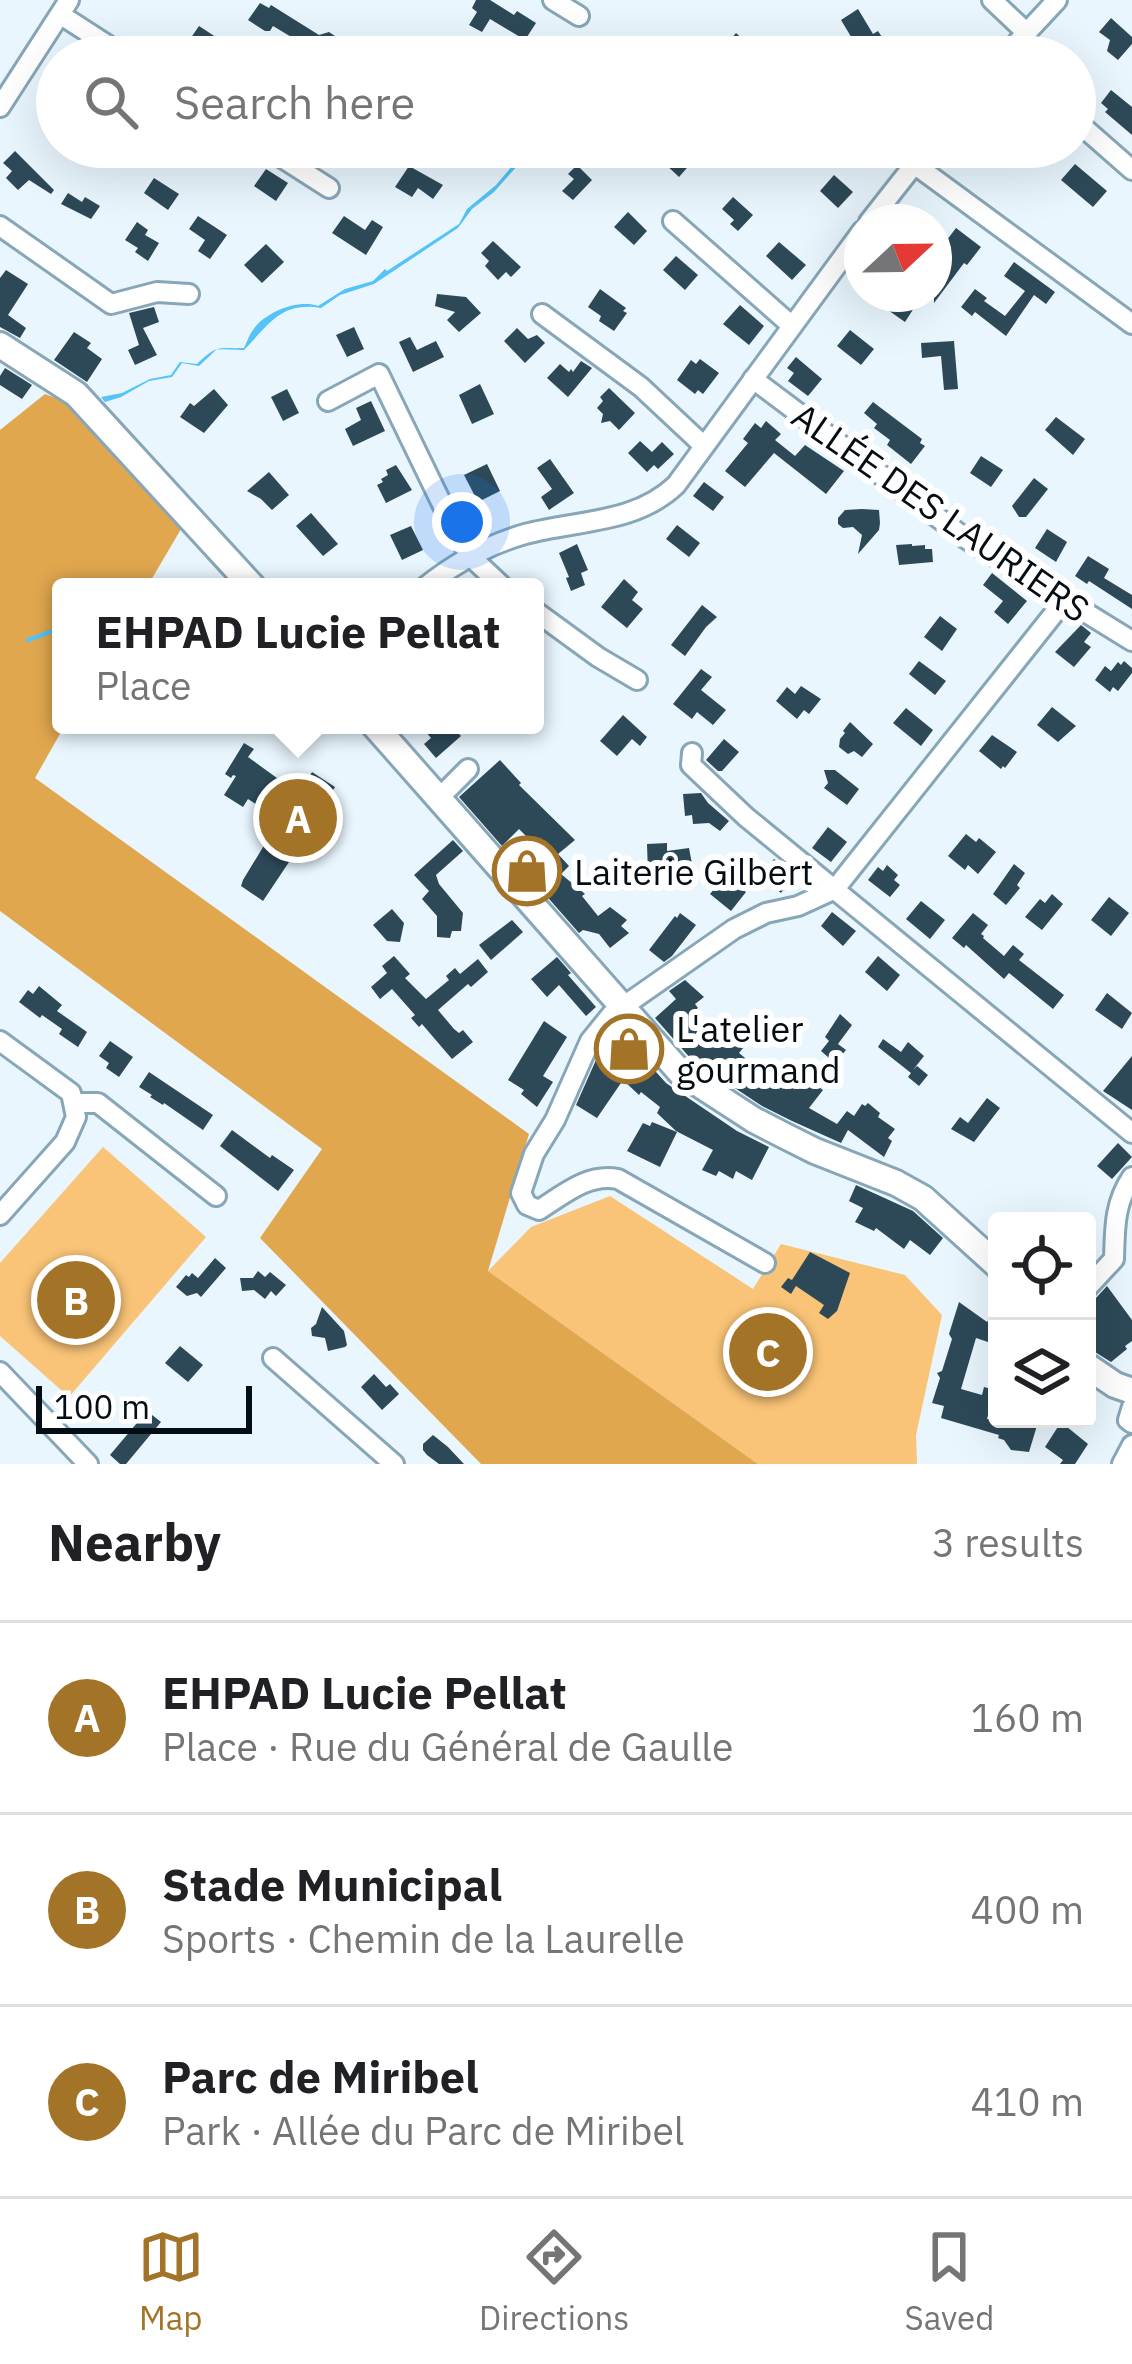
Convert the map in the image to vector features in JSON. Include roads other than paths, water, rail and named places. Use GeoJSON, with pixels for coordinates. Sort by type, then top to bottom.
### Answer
{"type":"FeatureCollection","features":[{"type":"Feature","properties":{"kind":"main road"},"geometry":{"type":"LineString","coordinates":[[0,345],[76,394],[245,578]]}},
{"type":"Feature","properties":{"kind":"main road"},"geometry":{"type":"LineString","coordinates":[[382,734],[680,1072],[754,1120],[923,1198],[988,1257]]}},
{"type":"Feature","properties":{"kind":"main road"},"geometry":{"type":"LineString","coordinates":[[1096,1372],[1132,1391]]}},
{"type":"Feature","properties":{"kind":"street"},"geometry":{"type":"LineString","coordinates":[[553,0],[579,16]]}},
{"type":"Feature","properties":{"kind":"street"},"geometry":{"type":"LineString","coordinates":[[992,0],[1027,33]]}},
{"type":"Feature","properties":{"kind":"street"},"geometry":{"type":"LineString","coordinates":[[1024,36],[1057,0]]}},
{"type":"Feature","properties":{"kind":"street"},"geometry":{"type":"LineString","coordinates":[[47,36],[65,8],[99,36]]}},
{"type":"Feature","properties":{"kind":"street"},"geometry":{"type":"LineString","coordinates":[[0,107],[36,52]]}},
{"type":"Feature","properties":{"kind":"street"},"geometry":{"type":"LineString","coordinates":[[1096,138],[1132,170]]}},
{"type":"Feature","properties":{"kind":"street"},"geometry":{"type":"LineString","coordinates":[[298,168],[329,188]]}},
{"type":"Feature","properties":{"kind":"street"},"geometry":{"type":"LineString","coordinates":[[883,204],[911,168]]}},
{"type":"Feature","properties":{"kind":"street"},"geometry":{"type":"LineString","coordinates":[[919,168],[1132,324]]}},
{"type":"Feature","properties":{"kind":"street"},"geometry":{"type":"LineString","coordinates":[[673,221],[792,326]]}},
{"type":"Feature","properties":{"kind":"street"},"geometry":{"type":"LineString","coordinates":[[0,226],[111,304],[157,292],[189,294]]}},
{"type":"Feature","properties":{"kind":"street"},"geometry":{"type":"LineString","coordinates":[[437,578],[499,542],[629,514],[661,499],[844,255]]}},
{"type":"Feature","properties":{"kind":"street"},"geometry":{"type":"LineString","coordinates":[[542,314],[641,387],[704,446]]}},
{"type":"Feature","properties":{"kind":"street"},"geometry":{"type":"LineString","coordinates":[[328,401],[379,374],[456,533],[470,556],[493,578]]}},
{"type":"Feature","properties":{"kind":"street","name":"ALLÉE DES LAURIERS"},"geometry":{"type":"LineString","coordinates":[[753,379],[965,538],[1132,641]]}},
{"type":"Feature","properties":{"kind":"street"},"geometry":{"type":"LineString","coordinates":[[765,1263],[618,1179],[604,1176],[584,1182],[539,1210],[527,1205],[521,1193],[534,1154],[555,1120],[590,1041],[622,1006],[734,929],[835,889],[1064,601]]}},
{"type":"Feature","properties":{"kind":"street"},"geometry":{"type":"LineString","coordinates":[[544,618],[637,680]]}},
{"type":"Feature","properties":{"kind":"street"},"geometry":{"type":"LineString","coordinates":[[692,752],[691,765],[746,817],[1132,1133]]}},
{"type":"Feature","properties":{"kind":"street"},"geometry":{"type":"LineString","coordinates":[[438,799],[468,769]]}},
{"type":"Feature","properties":{"kind":"street"},"geometry":{"type":"LineString","coordinates":[[0,1041],[71,1093],[76,1117],[65,1142],[0,1215]]}},
{"type":"Feature","properties":{"kind":"street"},"geometry":{"type":"LineString","coordinates":[[74,1103],[98,1103],[216,1196]]}},
{"type":"Feature","properties":{"kind":"street"},"geometry":{"type":"LineString","coordinates":[[1096,1278],[1114,1259],[1120,1194],[1132,1177]]}},
{"type":"Feature","properties":{"kind":"street"},"geometry":{"type":"LineString","coordinates":[[273,1358],[394,1464]]}},
{"type":"Feature","properties":{"kind":"street"},"geometry":{"type":"LineString","coordinates":[[0,1372],[88,1464]]}},
{"type":"Feature","properties":{"kind":"street"},"geometry":{"type":"LineString","coordinates":[[1132,1407],[1128,1420],[1132,1423]]}},
{"type":"Feature","properties":{"kind":"street"},"geometry":{"type":"LineString","coordinates":[[1122,1464],[1132,1445]]}},
{"type":"Feature","properties":{"kind":"water"},"geometry":{"type":"Polygon","coordinates":[[[515,168],[458,228],[374,284],[340,295],[321,308],[285,312],[244,350],[218,349],[244,348],[258,324],[282,309],[318,306],[345,289],[373,281],[459,224],[467,209],[515,168]]]}},
{"type":"Feature","properties":{"kind":"water"},"geometry":{"type":"Polygon","coordinates":[[[216,350],[199,366],[182,363],[172,377],[149,381],[105,402],[101,397],[150,379],[171,375],[180,362],[197,364],[216,350]]]}},
{"type":"Feature","properties":{"kind":"waterway"},"geometry":{"type":"LineString","coordinates":[[28,640],[52,631]]}},
{"type":"Feature","properties":{"kind":"place","name":"EHPAD Lucie Pellat"},"geometry":{"type":"Point","coordinates":[298,818]}},
{"type":"Feature","properties":{"kind":"place","name":"Laiterie Gilbert"},"geometry":{"type":"Point","coordinates":[527,871]}},
{"type":"Feature","properties":{"kind":"place","name":"L'atelier gourmand"},"geometry":{"type":"Point","coordinates":[629,1049]}},
{"type":"Feature","properties":{"kind":"place","name":"Stade Municipal"},"geometry":{"type":"Point","coordinates":[76,1300]}},
{"type":"Feature","properties":{"kind":"place","name":"Parc de Miribel"},"geometry":{"type":"Point","coordinates":[768,1352]}}]}
